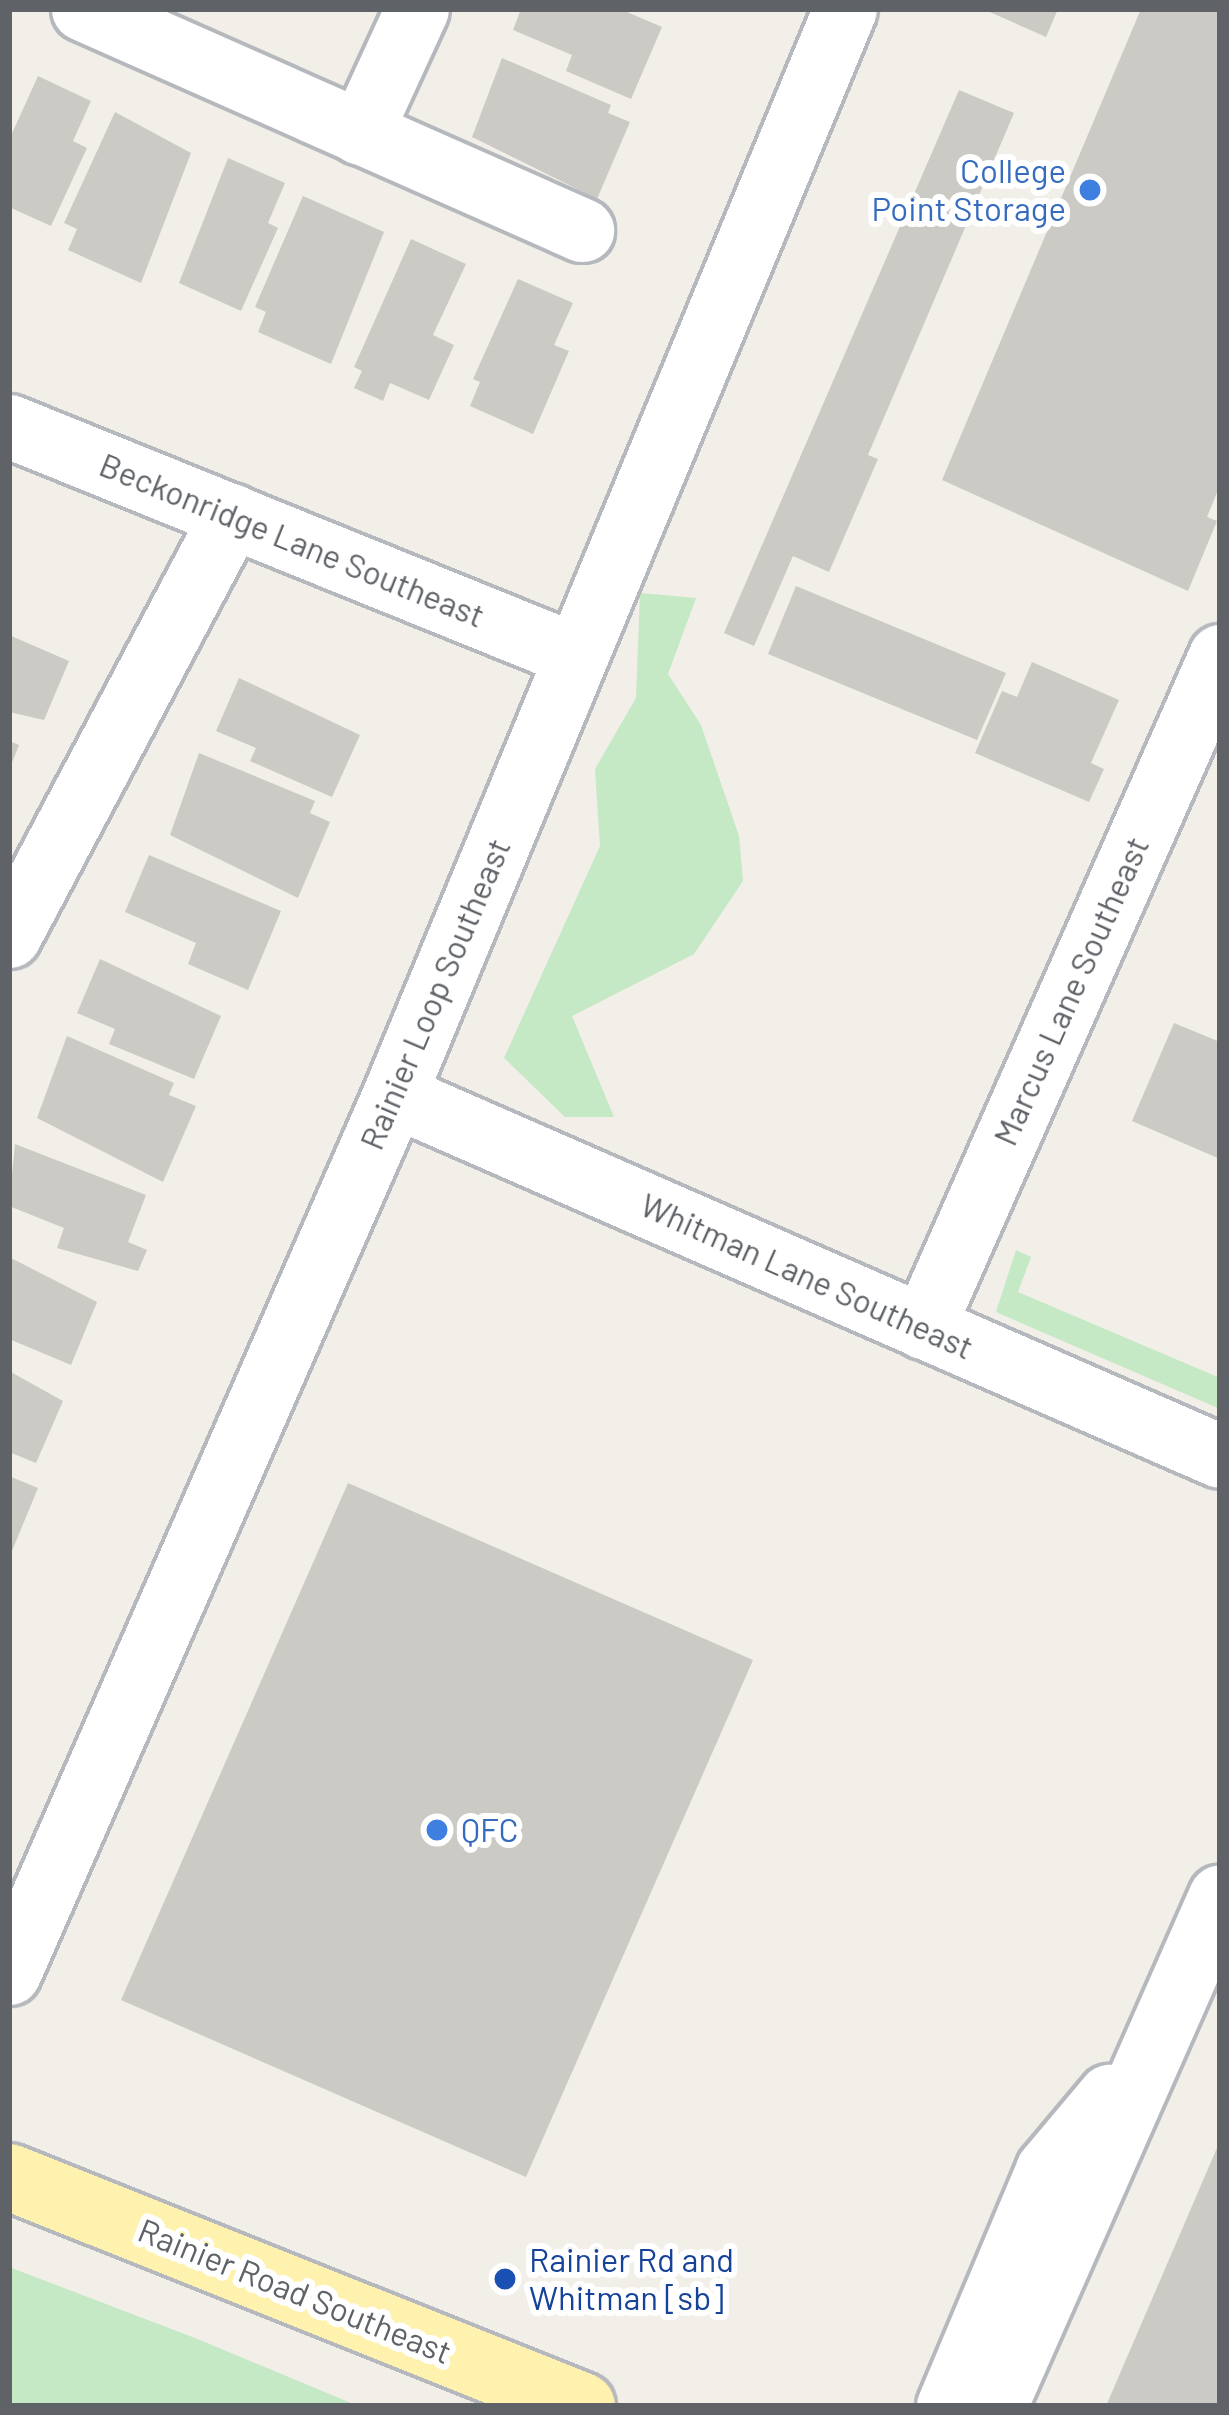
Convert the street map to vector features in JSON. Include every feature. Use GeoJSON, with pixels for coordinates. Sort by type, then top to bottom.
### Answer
{"type":"FeatureCollection","features":[{"type":"Feature","properties":{"kind":"main road","name":"Rainier Road Southeast"},"geometry":{"type":"LineString","coordinates":[[9,2177],[581,2406]]}},
{"type":"Feature","properties":{"kind":"street"},"geometry":{"type":"LineString","coordinates":[[83,9],[582,230]]}},
{"type":"Feature","properties":{"kind":"street"},"geometry":{"type":"LineString","coordinates":[[360,133],[417,9]]}},
{"type":"Feature","properties":{"kind":"street","name":"Rainier Loop Southeast"},"geometry":{"type":"LineString","coordinates":[[9,1973],[394,1095],[845,9]]}},
{"type":"Feature","properties":{"kind":"street","name":"Beckonridge Lane Southeast"},"geometry":{"type":"LineString","coordinates":[[9,426],[575,655]]}},
{"type":"Feature","properties":{"kind":"street"},"geometry":{"type":"LineString","coordinates":[[9,936],[232,515]]}},
{"type":"Feature","properties":{"kind":"street","name":"Marcus Lane Southeast"},"geometry":{"type":"LineString","coordinates":[[923,1327],[1220,656]]}},
{"type":"Feature","properties":{"kind":"street","name":"Whitman Lane Southeast"},"geometry":{"type":"LineString","coordinates":[[394,1095],[1220,1456]]}},
{"type":"Feature","properties":{"kind":"street"},"geometry":{"type":"LineString","coordinates":[[995,2406],[1220,1896]]}},
{"type":"Feature","properties":{"kind":"street"},"geometry":{"type":"LineString","coordinates":[[948,2406],[1047,2170],[1160,2034]]}},
{"type":"Feature","properties":{"kind":"green space"},"geometry":{"type":"Polygon","coordinates":[[[640,593],[696,598],[668,674],[701,725],[739,836],[743,881],[694,954],[572,1016],[614,1117],[565,1117],[504,1058],[600,846],[595,769],[636,698],[640,593]]]}},
{"type":"Feature","properties":{"kind":"green space"},"geometry":{"type":"Polygon","coordinates":[[[1016,1250],[1031,1257],[1018,1292],[1220,1378],[1220,1409],[996,1312],[1016,1250]]]}},
{"type":"Feature","properties":{"kind":"green space"},"geometry":{"type":"Polygon","coordinates":[[[9,2267],[195,2338],[358,2406],[9,2406],[9,2267]]]}},
{"type":"Feature","properties":{"kind":"building"},"geometry":{"type":"Polygon","coordinates":[[[521,9],[620,9],[662,27],[631,99],[566,71],[572,55],[513,30],[521,9]]]}},
{"type":"Feature","properties":{"kind":"building"},"geometry":{"type":"Polygon","coordinates":[[[983,9],[1058,9],[1046,37],[983,9]]]}},
{"type":"Feature","properties":{"kind":"building"},"geometry":{"type":"Polygon","coordinates":[[[1141,9],[1220,9],[1220,485],[1207,517],[1217,521],[1188,591],[942,480],[1141,9]]]}},
{"type":"Feature","properties":{"kind":"building"},"geometry":{"type":"Polygon","coordinates":[[[502,58],[611,105],[608,113],[630,122],[597,199],[472,137],[502,58]]]}},
{"type":"Feature","properties":{"kind":"building"},"geometry":{"type":"Polygon","coordinates":[[[38,76],[91,101],[73,141],[87,148],[51,226],[9,207],[9,140],[38,76]]]}},
{"type":"Feature","properties":{"kind":"building"},"geometry":{"type":"Polygon","coordinates":[[[959,90],[1014,113],[868,455],[878,459],[829,572],[793,556],[754,646],[724,633],[959,90]]]}},
{"type":"Feature","properties":{"kind":"building"},"geometry":{"type":"Polygon","coordinates":[[[115,112],[191,153],[141,283],[68,250],[77,229],[64,223],[115,112]]]}},
{"type":"Feature","properties":{"kind":"building"},"geometry":{"type":"Polygon","coordinates":[[[228,158],[285,183],[268,223],[278,228],[241,311],[179,283],[228,158]]]}},
{"type":"Feature","properties":{"kind":"building"},"geometry":{"type":"Polygon","coordinates":[[[303,196],[384,232],[331,364],[258,332],[266,312],[255,307],[303,196]]]}},
{"type":"Feature","properties":{"kind":"building"},"geometry":{"type":"Polygon","coordinates":[[[411,239],[466,264],[433,335],[454,345],[429,400],[390,383],[383,401],[354,388],[362,371],[354,367],[411,239]]]}},
{"type":"Feature","properties":{"kind":"building"},"geometry":{"type":"Polygon","coordinates":[[[518,279],[573,303],[554,345],[569,351],[533,434],[470,406],[480,382],[473,379],[518,279]]]}},
{"type":"Feature","properties":{"kind":"building"},"geometry":{"type":"Polygon","coordinates":[[[796,586],[1006,673],[977,740],[768,654],[796,586]]]}},
{"type":"Feature","properties":{"kind":"building"},"geometry":{"type":"Polygon","coordinates":[[[9,635],[69,661],[44,720],[9,712],[9,635]]]}},
{"type":"Feature","properties":{"kind":"building"},"geometry":{"type":"Polygon","coordinates":[[[1032,662],[1119,700],[1091,763],[1104,769],[1089,802],[975,753],[1002,691],[1017,697],[1032,662]]]}},
{"type":"Feature","properties":{"kind":"building"},"geometry":{"type":"Polygon","coordinates":[[[239,678],[360,735],[332,797],[250,761],[256,748],[216,731],[239,678]]]}},
{"type":"Feature","properties":{"kind":"building"},"geometry":{"type":"Polygon","coordinates":[[[9,741],[19,745],[9,770],[9,741]]]}},
{"type":"Feature","properties":{"kind":"building"},"geometry":{"type":"Polygon","coordinates":[[[199,753],[315,801],[310,813],[330,822],[298,898],[170,835],[199,753]]]}},
{"type":"Feature","properties":{"kind":"building"},"geometry":{"type":"Polygon","coordinates":[[[149,855],[281,911],[248,990],[188,964],[196,943],[125,912],[149,855]]]}},
{"type":"Feature","properties":{"kind":"building"},"geometry":{"type":"Polygon","coordinates":[[[100,959],[221,1016],[194,1079],[109,1044],[115,1029],[77,1013],[100,959]]]}},
{"type":"Feature","properties":{"kind":"building"},"geometry":{"type":"Polygon","coordinates":[[[1174,1023],[1220,1042],[1220,1159],[1132,1121],[1174,1023]]]}},
{"type":"Feature","properties":{"kind":"building"},"geometry":{"type":"Polygon","coordinates":[[[67,1036],[174,1083],[169,1095],[196,1106],[163,1182],[37,1118],[67,1036]]]}},
{"type":"Feature","properties":{"kind":"building"},"geometry":{"type":"Polygon","coordinates":[[[15,1144],[146,1195],[128,1242],[147,1250],[138,1271],[57,1248],[64,1228],[9,1206],[15,1144]]]}},
{"type":"Feature","properties":{"kind":"building"},"geometry":{"type":"Polygon","coordinates":[[[9,1257],[97,1302],[71,1365],[9,1339],[9,1257]]]}},
{"type":"Feature","properties":{"kind":"building"},"geometry":{"type":"Polygon","coordinates":[[[9,1371],[63,1401],[36,1463],[9,1452],[9,1371]]]}},
{"type":"Feature","properties":{"kind":"building"},"geometry":{"type":"Polygon","coordinates":[[[9,1476],[38,1488],[9,1558],[9,1476]]]}},
{"type":"Feature","properties":{"kind":"building","name":"QFC"},"geometry":{"type":"Polygon","coordinates":[[[348,1483],[753,1660],[526,2177],[121,2000],[348,1483]]]}},
{"type":"Feature","properties":{"kind":"building"},"geometry":{"type":"Polygon","coordinates":[[[1220,2141],[1220,2406],[1106,2406],[1220,2141]]]}},
{"type":"Feature","properties":{"kind":"place","name":"College Point Storage"},"geometry":{"type":"Point","coordinates":[1090,190]}},
{"type":"Feature","properties":{"kind":"place","name":"QFC"},"geometry":{"type":"Point","coordinates":[437,1830]}},
{"type":"Feature","properties":{"kind":"place","name":"Rainier Rd and Whitman [sb]"},"geometry":{"type":"Point","coordinates":[505,2279]}}]}
